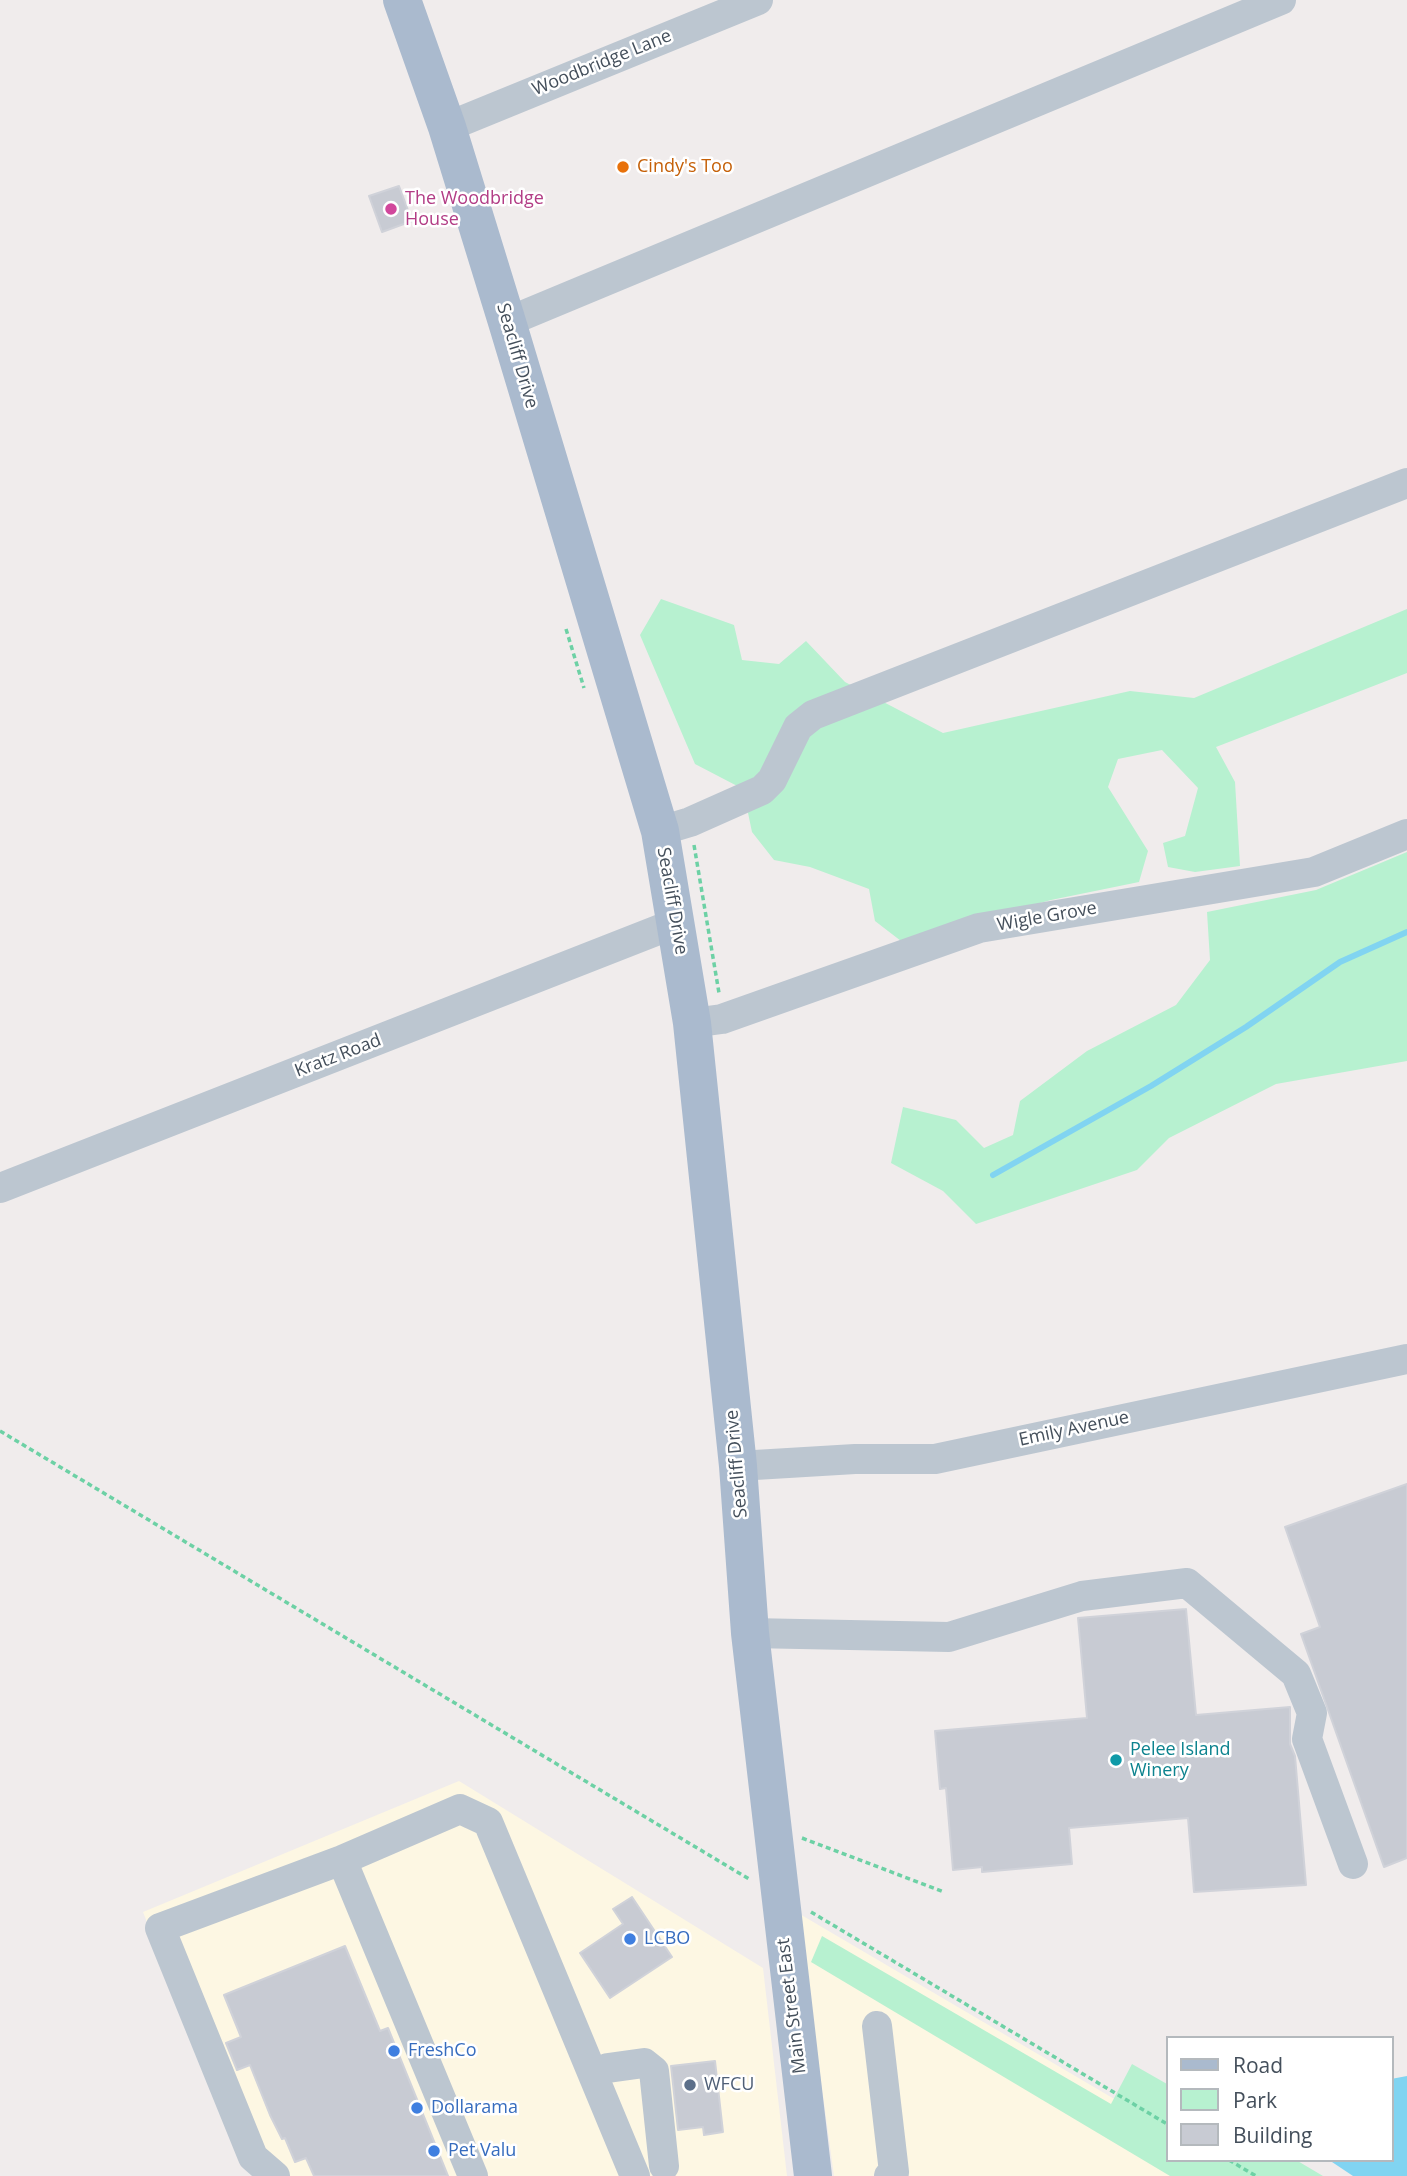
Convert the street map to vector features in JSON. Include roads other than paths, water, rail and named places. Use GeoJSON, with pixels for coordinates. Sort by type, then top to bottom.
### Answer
{"type":"FeatureCollection","features":[{"type":"Feature","properties":{"kind":"main road","name":"Seacliff Drive"},"geometry":{"type":"LineString","coordinates":[[402,0],[447,127],[660,831],[692,1023],[738,1466],[750,1633],[772,1836]]}},
{"type":"Feature","properties":{"kind":"main road","name":"Main Street East"},"geometry":{"type":"LineString","coordinates":[[772,1836],[813,2176]]}},
{"type":"Feature","properties":{"kind":"street","name":"Woodbridge Lane"},"geometry":{"type":"LineString","coordinates":[[447,127],[758,0]]}},
{"type":"Feature","properties":{"kind":"street"},"geometry":{"type":"LineString","coordinates":[[507,321],[1281,0]]}},
{"type":"Feature","properties":{"kind":"street"},"geometry":{"type":"LineString","coordinates":[[660,831],[690,822],[762,790],[772,780],[798,727],[813,715],[1407,483]]}},
{"type":"Feature","properties":{"kind":"street","name":"Wigle Grove"},"geometry":{"type":"LineString","coordinates":[[692,1023],[722,1019],[979,928],[1314,872],[1407,834]]}},
{"type":"Feature","properties":{"kind":"street","name":"Kratz Road"},"geometry":{"type":"LineString","coordinates":[[0,1188],[676,923]]}},
{"type":"Feature","properties":{"kind":"street","name":"Emily Avenue"},"geometry":{"type":"LineString","coordinates":[[738,1466],[935,1459],[1407,1359]]}},
{"type":"Feature","properties":{"kind":"street"},"geometry":{"type":"LineString","coordinates":[[750,1633],[949,1637],[1082,1596],[1187,1583],[1296,1674],[1311,1713],[1307,1739],[1353,1864]]}},
{"type":"Feature","properties":{"kind":"street"},"geometry":{"type":"LineString","coordinates":[[275,2176],[253,2157],[160,1928],[342,1860],[460,1809],[488,1822],[635,2176]]}},
{"type":"Feature","properties":{"kind":"street"},"geometry":{"type":"LineString","coordinates":[[342,1860],[473,2176]]}},
{"type":"Feature","properties":{"kind":"street"},"geometry":{"type":"LineString","coordinates":[[877,2026],[894,2172],[889,2176]]}},
{"type":"Feature","properties":{"kind":"street"},"geometry":{"type":"LineString","coordinates":[[593,2074],[608,2068],[644,2063],[654,2071],[664,2166]]}},
{"type":"Feature","properties":{"kind":"water"},"geometry":{"type":"Polygon","coordinates":[[[1407,2076],[1407,2176],[1353,2176],[1332,2162],[1393,2162],[1393,2079],[1407,2076]]]}},
{"type":"Feature","properties":{"kind":"waterway"},"geometry":{"type":"LineString","coordinates":[[993,1175],[1151,1086],[1246,1027],[1340,962],[1407,932]]}},
{"type":"Feature","properties":{"kind":"place","name":"Cindy's Too"},"geometry":{"type":"Point","coordinates":[623,167]}},
{"type":"Feature","properties":{"kind":"place","name":"The Woodbridge House"},"geometry":{"type":"Point","coordinates":[391,209]}},
{"type":"Feature","properties":{"kind":"place","name":"Pelee Island Winery"},"geometry":{"type":"Point","coordinates":[1116,1760]}},
{"type":"Feature","properties":{"kind":"place","name":"LCBO"},"geometry":{"type":"Point","coordinates":[630,1939]}},
{"type":"Feature","properties":{"kind":"place","name":"FreshCo"},"geometry":{"type":"Point","coordinates":[394,2051]}},
{"type":"Feature","properties":{"kind":"place","name":"WFCU"},"geometry":{"type":"Point","coordinates":[690,2085]}},
{"type":"Feature","properties":{"kind":"place","name":"Dollarama"},"geometry":{"type":"Point","coordinates":[417,2108]}},
{"type":"Feature","properties":{"kind":"place","name":"Pet Valu"},"geometry":{"type":"Point","coordinates":[434,2151]}}]}
